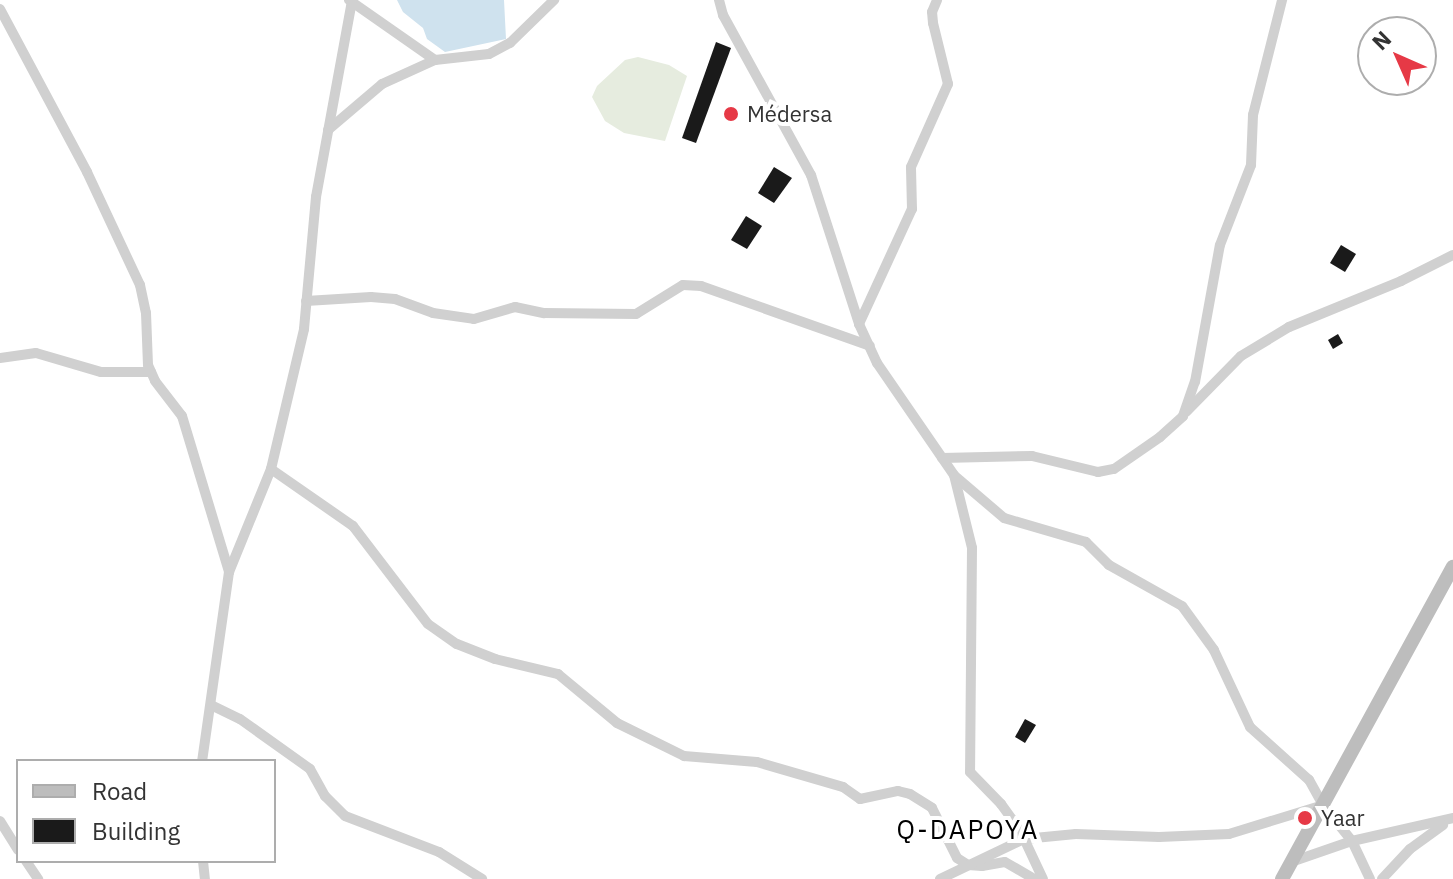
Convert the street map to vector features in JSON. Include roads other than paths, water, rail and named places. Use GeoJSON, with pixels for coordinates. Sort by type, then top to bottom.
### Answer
{"type":"FeatureCollection","features":[{"type":"Feature","properties":{"kind":"street"},"geometry":{"type":"LineString","coordinates":[[328,130],[382,84],[435,60],[489,54],[510,43],[554,0]]}},
{"type":"Feature","properties":{"kind":"street"},"geometry":{"type":"LineString","coordinates":[[719,0],[723,15],[811,175],[859,324],[870,346],[954,475],[1004,518],[1086,542],[1109,565],[1182,606],[1214,650],[1250,727],[1309,780],[1323,805],[1352,841],[1370,879]]}},
{"type":"Feature","properties":{"kind":"street"},"geometry":{"type":"LineString","coordinates":[[859,324],[912,209],[911,167],[948,84],[933,23],[932,12],[937,0]]}},
{"type":"Feature","properties":{"kind":"street"},"geometry":{"type":"LineString","coordinates":[[1183,416],[1195,382],[1220,245],[1251,165],[1253,115],[1272,51],[1282,0]]}},
{"type":"Feature","properties":{"kind":"street"},"geometry":{"type":"LineString","coordinates":[[202,759],[229,572],[271,469],[304,329],[328,130],[351,1],[435,60]]}},
{"type":"Feature","properties":{"kind":"street"},"geometry":{"type":"LineString","coordinates":[[0,9],[87,172],[135,273],[146,313],[151,372],[182,416],[229,572]]}},
{"type":"Feature","properties":{"kind":"street"},"geometry":{"type":"LineString","coordinates":[[942,458],[1032,456],[1098,472],[1114,469],[1160,437],[1212,383],[1253,349],[1289,327],[1401,281],[1453,255]]}},
{"type":"Feature","properties":{"kind":"street"},"geometry":{"type":"LineString","coordinates":[[306,301],[371,297],[395,299],[433,313],[474,319],[515,307],[544,313],[636,314],[683,285],[701,286],[870,346]]}},
{"type":"Feature","properties":{"kind":"street"},"geometry":{"type":"LineString","coordinates":[[0,358],[36,353],[101,372],[151,372]]}},
{"type":"Feature","properties":{"kind":"street"},"geometry":{"type":"LineString","coordinates":[[271,469],[353,526],[416,610],[457,644],[495,659],[558,674],[617,723],[684,756],[757,762],[843,787],[860,799],[898,791],[910,794],[932,808],[949,847],[968,865],[1005,862],[1035,879]]}},
{"type":"Feature","properties":{"kind":"street"},"geometry":{"type":"LineString","coordinates":[[954,475],[972,548],[970,772],[1001,804],[1024,839],[1043,879]]}},
{"type":"Feature","properties":{"kind":"street"},"geometry":{"type":"LineString","coordinates":[[1282,879],[1453,567]]}},
{"type":"Feature","properties":{"kind":"street"},"geometry":{"type":"LineString","coordinates":[[211,705],[240,719],[310,769],[325,796],[345,816],[439,852],[482,879]]}},
{"type":"Feature","properties":{"kind":"street"},"geometry":{"type":"LineString","coordinates":[[940,879],[1024,839],[1076,834],[1159,837],[1229,834],[1323,805]]}},
{"type":"Feature","properties":{"kind":"street"},"geometry":{"type":"LineString","coordinates":[[1291,862],[1352,841],[1453,819]]}},
{"type":"Feature","properties":{"kind":"street"},"geometry":{"type":"LineString","coordinates":[[1382,879],[1410,849],[1453,819]]}},
{"type":"Feature","properties":{"kind":"street"},"geometry":{"type":"LineString","coordinates":[[0,821],[16,847]]}},
{"type":"Feature","properties":{"kind":"water"},"geometry":{"type":"Polygon","coordinates":[[[397,0],[504,0],[506,39],[445,52],[427,39],[423,28],[403,12],[397,0]]]}},
{"type":"Feature","properties":{"kind":"place","name":"Médersa"},"geometry":{"type":"Point","coordinates":[731,114]}},
{"type":"Feature","properties":{"kind":"place","name":"Yaar"},"geometry":{"type":"Point","coordinates":[1305,818]}},
{"type":"Feature","properties":{"kind":"district","name":"Q-DAPOYA"},"geometry":{"type":"Point","coordinates":[968,830]}}]}
